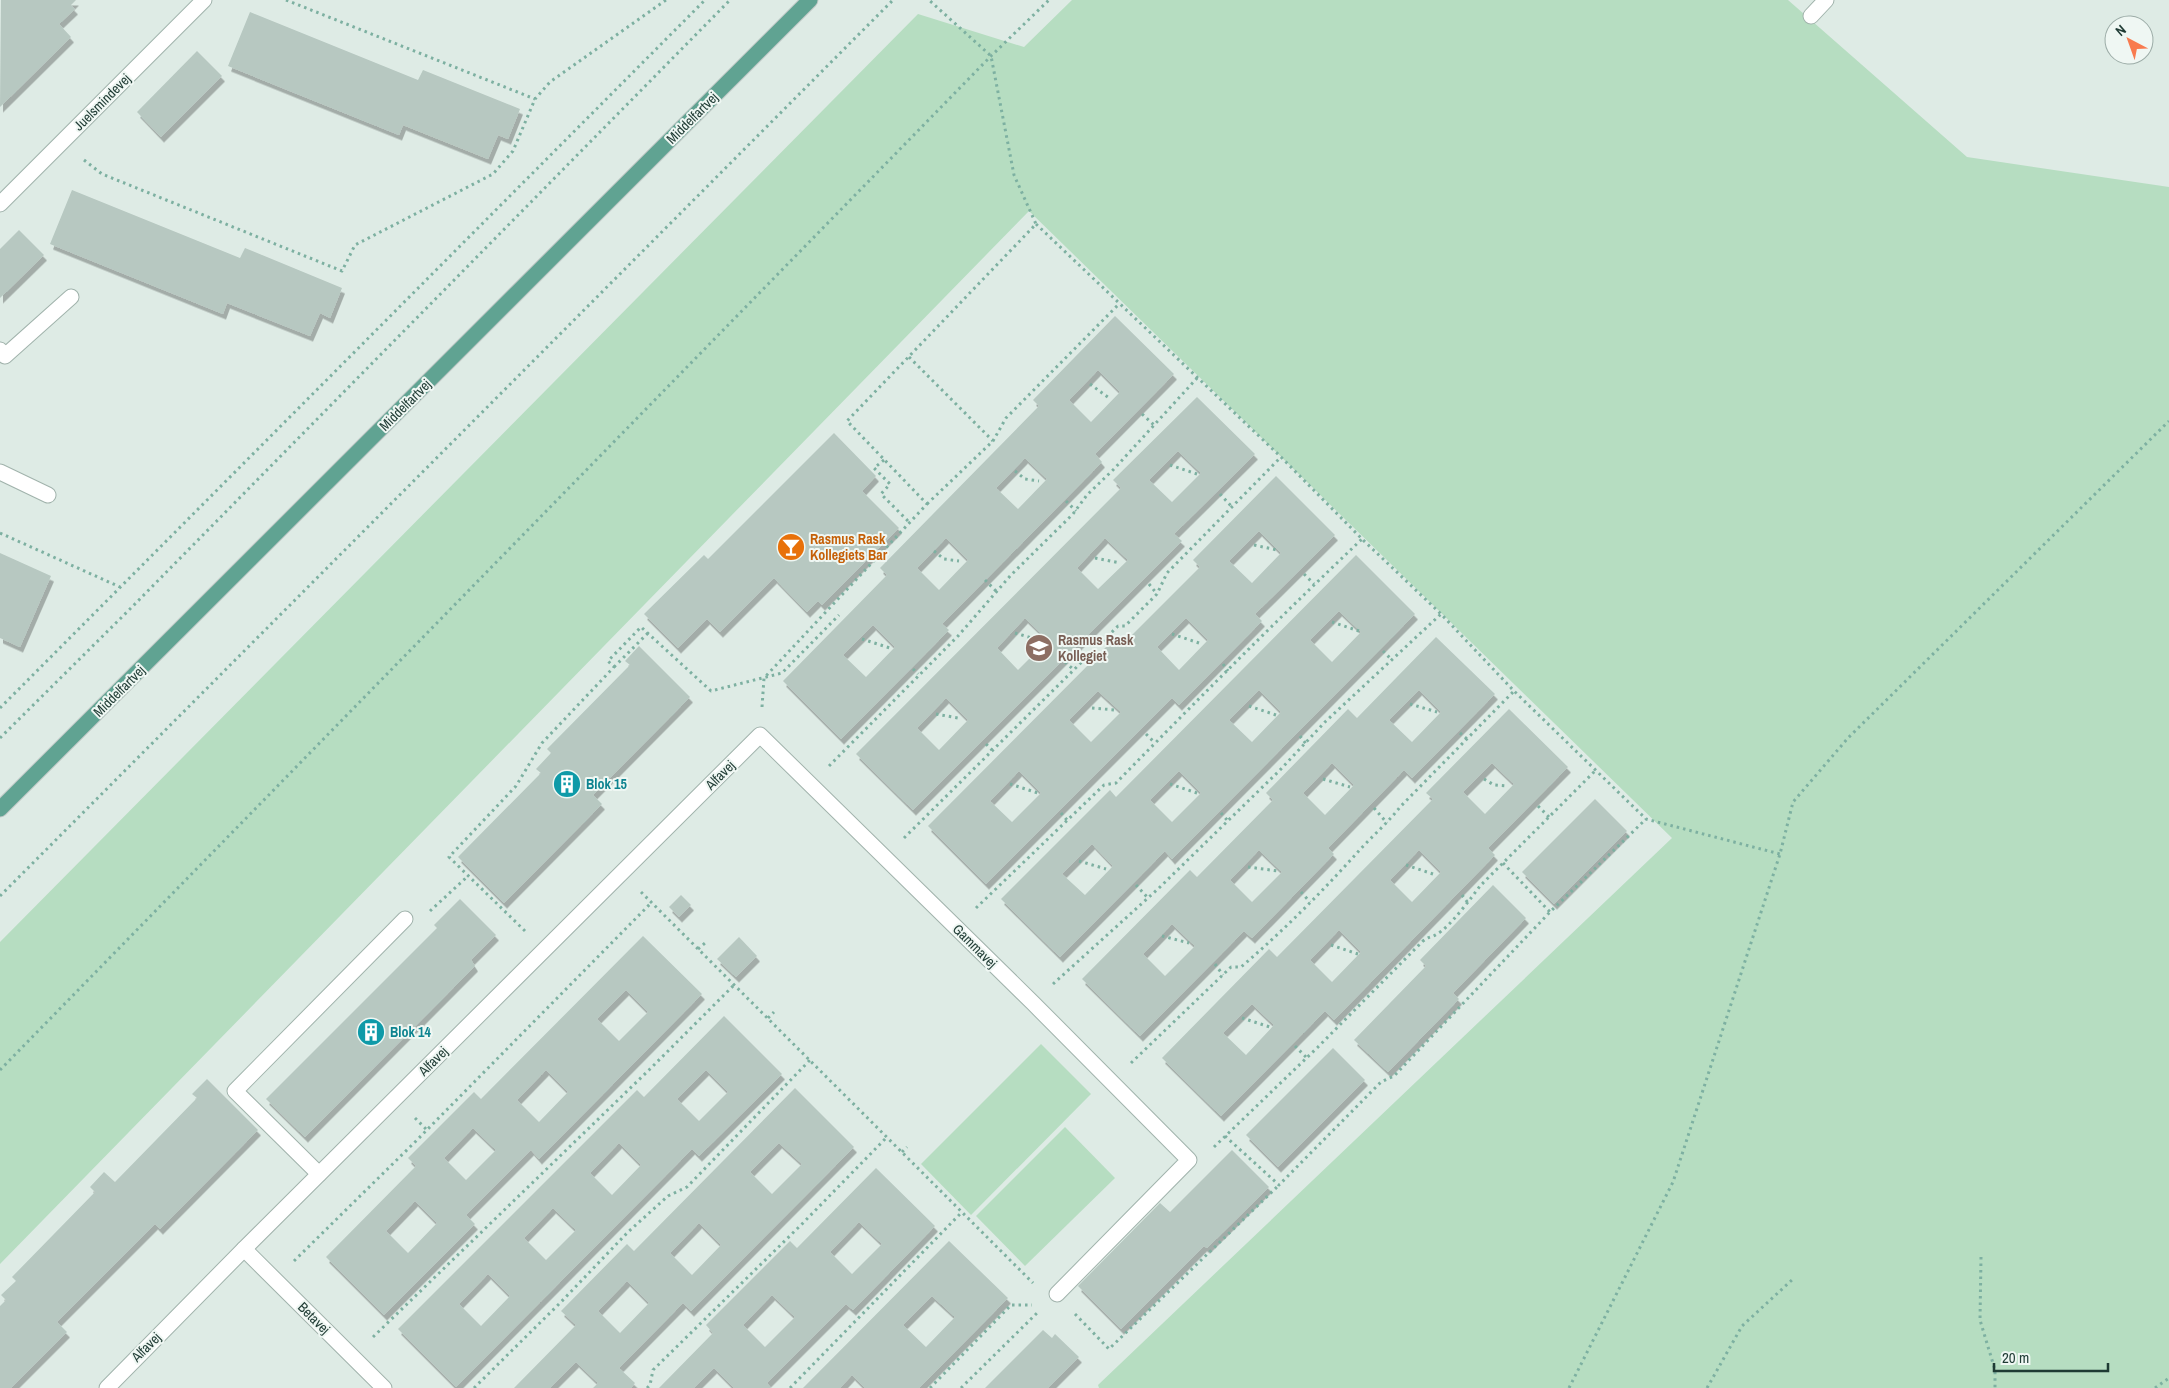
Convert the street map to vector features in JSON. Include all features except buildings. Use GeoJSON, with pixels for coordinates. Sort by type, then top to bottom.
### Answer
{"type":"FeatureCollection","features":[{"type":"Feature","properties":{"kind":"main road","name":"Middelfartvej"},"geometry":{"type":"LineString","coordinates":[[0,809],[810,0]]}},
{"type":"Feature","properties":{"kind":"street","name":"Juelsmindevej"},"geometry":{"type":"LineString","coordinates":[[0,204],[204,0]]}},
{"type":"Feature","properties":{"kind":"street"},"geometry":{"type":"LineString","coordinates":[[1812,16],[1826,0]]}},
{"type":"Feature","properties":{"kind":"street"},"geometry":{"type":"LineString","coordinates":[[0,350],[6,356],[71,297]]}},
{"type":"Feature","properties":{"kind":"street"},"geometry":{"type":"LineString","coordinates":[[0,472],[48,495]]}},
{"type":"Feature","properties":{"kind":"street","name":"Alfavej"},"geometry":{"type":"LineString","coordinates":[[106,1388],[760,735]]}},
{"type":"Feature","properties":{"kind":"street","name":"Gammavej"},"geometry":{"type":"LineString","coordinates":[[760,735],[1033,1003],[1189,1160],[1057,1294]]}},
{"type":"Feature","properties":{"kind":"street"},"geometry":{"type":"LineString","coordinates":[[319,1174],[234,1090],[405,918]]}},
{"type":"Feature","properties":{"kind":"street","name":"Betavej"},"geometry":{"type":"LineString","coordinates":[[244,1249],[384,1388]]}},
{"type":"Feature","properties":{"kind":"path"},"geometry":{"type":"LineString","coordinates":[[286,0],[535,99]]}},
{"type":"Feature","properties":{"kind":"path"},"geometry":{"type":"LineString","coordinates":[[61,144],[102,174],[342,271],[356,245],[493,174],[513,151],[535,99],[550,82],[666,0]]}},
{"type":"Feature","properties":{"kind":"path"},"geometry":{"type":"LineString","coordinates":[[0,708],[705,0]]}},
{"type":"Feature","properties":{"kind":"path"},"geometry":{"type":"LineString","coordinates":[[0,738],[133,606],[730,0]]}},
{"type":"Feature","properties":{"kind":"path"},"geometry":{"type":"LineString","coordinates":[[0,896],[893,0]]}},
{"type":"Feature","properties":{"kind":"path"},"geometry":{"type":"LineString","coordinates":[[929,0],[991,56],[1014,175],[1036,224],[1281,457],[1362,539],[1441,614],[1514,691],[1646,819],[1780,854]]}},
{"type":"Feature","properties":{"kind":"path"},"geometry":{"type":"LineString","coordinates":[[0,1070],[991,56],[1049,0]]}},
{"type":"Feature","properties":{"kind":"path"},"geometry":{"type":"LineString","coordinates":[[927,504],[847,422],[1036,224]]}},
{"type":"Feature","properties":{"kind":"path"},"geometry":{"type":"LineString","coordinates":[[760,735],[764,678],[927,504],[993,441],[1006,418],[1120,303]]}},
{"type":"Feature","properties":{"kind":"path"},"geometry":{"type":"LineString","coordinates":[[909,357],[993,441]]}},
{"type":"Feature","properties":{"kind":"path"},"geometry":{"type":"LineString","coordinates":[[811,784],[918,674],[958,636],[996,591],[1076,511],[1087,495],[1198,377]]}},
{"type":"Feature","properties":{"kind":"path"},"geometry":{"type":"LineString","coordinates":[[1090,384],[1109,398]]}},
{"type":"Feature","properties":{"kind":"path"},"geometry":{"type":"LineString","coordinates":[[1142,414],[1154,425]]}},
{"type":"Feature","properties":{"kind":"path"},"geometry":{"type":"LineString","coordinates":[[1569,1388],[1673,1182],[1780,854],[1793,802],[1848,738],[2169,421]]}},
{"type":"Feature","properties":{"kind":"path"},"geometry":{"type":"LineString","coordinates":[[884,858],[1118,626],[1125,626],[1157,594],[1166,573],[1281,457]]}},
{"type":"Feature","properties":{"kind":"path"},"geometry":{"type":"LineString","coordinates":[[884,459],[874,468],[890,484],[881,494],[910,523]]}},
{"type":"Feature","properties":{"kind":"path"},"geometry":{"type":"LineString","coordinates":[[1170,465],[1197,474]]}},
{"type":"Feature","properties":{"kind":"path"},"geometry":{"type":"LineString","coordinates":[[1015,471],[1025,479],[1039,481]]}},
{"type":"Feature","properties":{"kind":"path"},"geometry":{"type":"LineString","coordinates":[[1220,494],[1232,507]]}},
{"type":"Feature","properties":{"kind":"path"},"geometry":{"type":"LineString","coordinates":[[1066,500],[1076,511]]}},
{"type":"Feature","properties":{"kind":"path"},"geometry":{"type":"LineString","coordinates":[[0,533],[120,587]]}},
{"type":"Feature","properties":{"kind":"path"},"geometry":{"type":"LineString","coordinates":[[956,927],[1104,785],[1116,784],[1229,671],[1255,641],[1362,539]]}},
{"type":"Feature","properties":{"kind":"path"},"geometry":{"type":"LineString","coordinates":[[1254,545],[1277,550]]}},
{"type":"Feature","properties":{"kind":"path"},"geometry":{"type":"LineString","coordinates":[[934,551],[944,559],[959,561]]}},
{"type":"Feature","properties":{"kind":"path"},"geometry":{"type":"LineString","coordinates":[[1095,558],[1120,563]]}},
{"type":"Feature","properties":{"kind":"path"},"geometry":{"type":"LineString","coordinates":[[1304,574],[1314,585]]}},
{"type":"Feature","properties":{"kind":"path"},"geometry":{"type":"LineString","coordinates":[[985,580],[996,591]]}},
{"type":"Feature","properties":{"kind":"path"},"geometry":{"type":"LineString","coordinates":[[1149,584],[1157,594]]}},
{"type":"Feature","properties":{"kind":"path"},"geometry":{"type":"LineString","coordinates":[[1033,1003],[1148,898],[1306,744],[1325,722],[1441,614]]}},
{"type":"Feature","properties":{"kind":"path"},"geometry":{"type":"LineString","coordinates":[[614,667],[608,660],[641,626],[711,690],[764,678],[782,673],[839,615]]}},
{"type":"Feature","properties":{"kind":"path"},"geometry":{"type":"LineString","coordinates":[[1332,622],[1359,631]]}},
{"type":"Feature","properties":{"kind":"path"},"geometry":{"type":"LineString","coordinates":[[1015,632],[1042,641]]}},
{"type":"Feature","properties":{"kind":"path"},"geometry":{"type":"LineString","coordinates":[[544,950],[449,857],[516,786],[542,743],[648,633]]}},
{"type":"Feature","properties":{"kind":"path"},"geometry":{"type":"LineString","coordinates":[[1172,634],[1199,643]]}},
{"type":"Feature","properties":{"kind":"path"},"geometry":{"type":"LineString","coordinates":[[862,639],[890,648]]}},
{"type":"Feature","properties":{"kind":"path"},"geometry":{"type":"LineString","coordinates":[[1383,651],[1392,660]]}},
{"type":"Feature","properties":{"kind":"path"},"geometry":{"type":"LineString","coordinates":[[1065,662],[1074,670]]}},
{"type":"Feature","properties":{"kind":"path"},"geometry":{"type":"LineString","coordinates":[[1223,664],[1229,671]]}},
{"type":"Feature","properties":{"kind":"path"},"geometry":{"type":"LineString","coordinates":[[913,669],[918,674]]}},
{"type":"Feature","properties":{"kind":"path"},"geometry":{"type":"LineString","coordinates":[[1111,1082],[1231,967],[1241,967],[1310,902],[1514,691]]}},
{"type":"Feature","properties":{"kind":"path"},"geometry":{"type":"LineString","coordinates":[[1410,704],[1437,712]]}},
{"type":"Feature","properties":{"kind":"path"},"geometry":{"type":"LineString","coordinates":[[1249,706],[1276,715]]}},
{"type":"Feature","properties":{"kind":"path"},"geometry":{"type":"LineString","coordinates":[[1092,708],[1115,710]]}},
{"type":"Feature","properties":{"kind":"path"},"geometry":{"type":"LineString","coordinates":[[936,714],[958,718]]}},
{"type":"Feature","properties":{"kind":"path"},"geometry":{"type":"LineString","coordinates":[[1460,733],[1467,739]]}},
{"type":"Feature","properties":{"kind":"path"},"geometry":{"type":"LineString","coordinates":[[1146,734],[1155,743]]}},
{"type":"Feature","properties":{"kind":"path"},"geometry":{"type":"LineString","coordinates":[[1300,736],[1306,744]]}},
{"type":"Feature","properties":{"kind":"path"},"geometry":{"type":"LineString","coordinates":[[986,744],[992,750]]}},
{"type":"Feature","properties":{"kind":"path"},"geometry":{"type":"LineString","coordinates":[[1208,1153],[1422,941],[1429,936],[1436,935],[1468,903],[1480,886],[1596,770]]}},
{"type":"Feature","properties":{"kind":"path"},"geometry":{"type":"LineString","coordinates":[[1323,779],[1350,787]]}},
{"type":"Feature","properties":{"kind":"path"},"geometry":{"type":"LineString","coordinates":[[1484,779],[1494,785],[1508,786]]}},
{"type":"Feature","properties":{"kind":"path"},"geometry":{"type":"LineString","coordinates":[[1010,784],[1038,793]]}},
{"type":"Feature","properties":{"kind":"path"},"geometry":{"type":"LineString","coordinates":[[1170,784],[1197,793]]}},
{"type":"Feature","properties":{"kind":"path"},"geometry":{"type":"LineString","coordinates":[[1538,806],[1549,817]]}},
{"type":"Feature","properties":{"kind":"path"},"geometry":{"type":"LineString","coordinates":[[1374,808],[1387,823]]}},
{"type":"Feature","properties":{"kind":"path"},"geometry":{"type":"LineString","coordinates":[[1061,813],[1067,820]]}},
{"type":"Feature","properties":{"kind":"path"},"geometry":{"type":"LineString","coordinates":[[1220,813],[1228,821]]}},
{"type":"Feature","properties":{"kind":"path"},"geometry":{"type":"LineString","coordinates":[[622,873],[1033,1283],[1051,1289],[1057,1294],[1109,1349],[1279,1185],[1381,1082],[1394,1076],[1550,912],[1646,819]]}},
{"type":"Feature","properties":{"kind":"path"},"geometry":{"type":"LineString","coordinates":[[1079,861],[1106,869]]}},
{"type":"Feature","properties":{"kind":"path"},"geometry":{"type":"LineString","coordinates":[[1503,863],[1550,912]]}},
{"type":"Feature","properties":{"kind":"path"},"geometry":{"type":"LineString","coordinates":[[1406,865],[1433,874]]}},
{"type":"Feature","properties":{"kind":"path"},"geometry":{"type":"LineString","coordinates":[[1248,867],[1278,871]]}},
{"type":"Feature","properties":{"kind":"path"},"geometry":{"type":"LineString","coordinates":[[1136,885],[1148,898]]}},
{"type":"Feature","properties":{"kind":"path"},"geometry":{"type":"LineString","coordinates":[[1301,892],[1310,902]]}},
{"type":"Feature","properties":{"kind":"path"},"geometry":{"type":"LineString","coordinates":[[1462,895],[1468,903]]}},
{"type":"Feature","properties":{"kind":"path"},"geometry":{"type":"LineString","coordinates":[[274,1279],[396,1161],[652,902]]}},
{"type":"Feature","properties":{"kind":"path"},"geometry":{"type":"LineString","coordinates":[[1162,936],[1189,943]]}},
{"type":"Feature","properties":{"kind":"path"},"geometry":{"type":"LineString","coordinates":[[698,949],[705,942]]}},
{"type":"Feature","properties":{"kind":"path"},"geometry":{"type":"LineString","coordinates":[[1330,945],[1358,954]]}},
{"type":"Feature","properties":{"kind":"path"},"geometry":{"type":"LineString","coordinates":[[1215,964],[1224,975]]}},
{"type":"Feature","properties":{"kind":"path"},"geometry":{"type":"LineString","coordinates":[[1381,974],[1385,978]]}},
{"type":"Feature","properties":{"kind":"path"},"geometry":{"type":"LineString","coordinates":[[352,1357],[650,1069],[734,984]]}},
{"type":"Feature","properties":{"kind":"path"},"geometry":{"type":"LineString","coordinates":[[768,1018],[774,1012]]}},
{"type":"Feature","properties":{"kind":"path"},"geometry":{"type":"LineString","coordinates":[[1242,1018],[1270,1027]]}},
{"type":"Feature","properties":{"kind":"path"},"geometry":{"type":"LineString","coordinates":[[1296,1046],[1306,1057]]}},
{"type":"Feature","properties":{"kind":"path"},"geometry":{"type":"LineString","coordinates":[[474,1388],[628,1232],[668,1196],[687,1187],[810,1060]]}},
{"type":"Feature","properties":{"kind":"path"},"geometry":{"type":"LineString","coordinates":[[838,1088],[842,1085]]}},
{"type":"Feature","properties":{"kind":"path"},"geometry":{"type":"LineString","coordinates":[[1225,1136],[1279,1185]]}},
{"type":"Feature","properties":{"kind":"path"},"geometry":{"type":"LineString","coordinates":[[648,1388],[653,1370],[802,1224],[887,1137]]}},
{"type":"Feature","properties":{"kind":"path"},"geometry":{"type":"LineString","coordinates":[[902,1152],[907,1147]]}},
{"type":"Feature","properties":{"kind":"path"},"geometry":{"type":"LineString","coordinates":[[790,1388],[962,1212]]}},
{"type":"Feature","properties":{"kind":"path"},"geometry":{"type":"LineString","coordinates":[[1981,1257],[1980,1320],[1995,1370],[1995,1388]]}},
{"type":"Feature","properties":{"kind":"path"},"geometry":{"type":"LineString","coordinates":[[1707,1388],[1742,1326],[1793,1279]]}},
{"type":"Feature","properties":{"kind":"path"},"geometry":{"type":"LineString","coordinates":[[961,1388],[1057,1294]]}},
{"type":"Feature","properties":{"kind":"path"},"geometry":{"type":"LineString","coordinates":[[930,1388],[1011,1306],[1045,1305]]}},
{"type":"Feature","properties":{"kind":"path"},"geometry":{"type":"LineString","coordinates":[[2155,1388],[2169,1378]]}},
{"type":"Feature","properties":{"kind":"green space"},"geometry":{"type":"Polygon","coordinates":[[[1072,0],[1788,0],[1967,157],[2169,187],[2169,1388],[1099,1388],[1098,1385],[1672,838],[1029,211],[0,1264],[0,942],[918,14],[1024,47],[1072,0]]]}},
{"type":"Feature","properties":{"kind":"green space"},"geometry":{"type":"Polygon","coordinates":[[[1041,1044],[1091,1094],[971,1215],[921,1164],[1041,1044]]]}},
{"type":"Feature","properties":{"kind":"green space"},"geometry":{"type":"Polygon","coordinates":[[[1065,1127],[1115,1178],[1025,1266],[976,1216],[1065,1127]]]}},
{"type":"Feature","properties":{"kind":"place","name":"Rasmus Rask Kollegiets Bar"},"geometry":{"type":"Point","coordinates":[791,547]}},
{"type":"Feature","properties":{"kind":"place","name":"Rasmus Rask Kollegiet"},"geometry":{"type":"Point","coordinates":[1039,648]}},
{"type":"Feature","properties":{"kind":"place","name":"Blok 15"},"geometry":{"type":"Point","coordinates":[567,784]}},
{"type":"Feature","properties":{"kind":"place","name":"Blok 14"},"geometry":{"type":"Point","coordinates":[371,1032]}}]}
